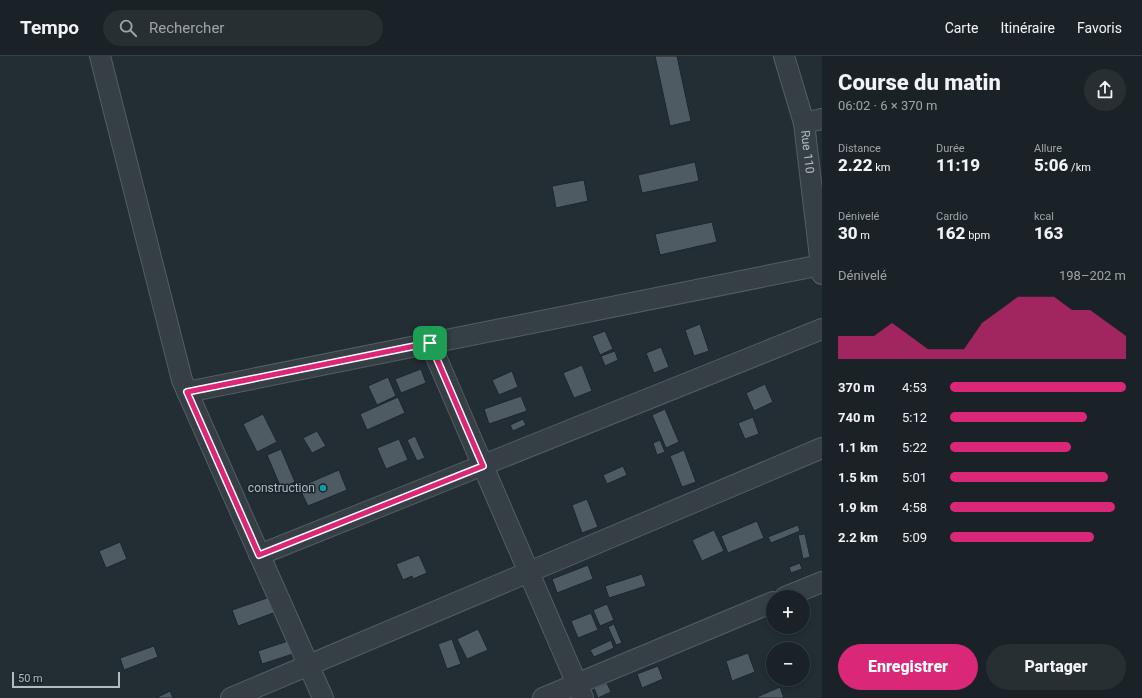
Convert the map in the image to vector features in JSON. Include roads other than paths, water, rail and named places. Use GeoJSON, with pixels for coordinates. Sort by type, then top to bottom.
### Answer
{"type":"FeatureCollection","features":[{"type":"Feature","properties":{"kind":"street"},"geometry":{"type":"LineString","coordinates":[[100,56],[182,380],[323,698]]}},
{"type":"Feature","properties":{"kind":"street","name":"Rue 110"},"geometry":{"type":"LineString","coordinates":[[784,56],[813,121],[821,270]]}},
{"type":"Feature","properties":{"kind":"street"},"geometry":{"type":"LineString","coordinates":[[187,392],[430,343],[821,270]]}},
{"type":"Feature","properties":{"kind":"street"},"geometry":{"type":"LineString","coordinates":[[259,555],[822,329]]}},
{"type":"Feature","properties":{"kind":"street"},"geometry":{"type":"LineString","coordinates":[[430,343],[580,691]]}},
{"type":"Feature","properties":{"kind":"street"},"geometry":{"type":"LineString","coordinates":[[231,698],[822,448]]}},
{"type":"Feature","properties":{"kind":"street"},"geometry":{"type":"LineString","coordinates":[[802,590],[822,582]]}},
{"type":"Feature","properties":{"kind":"street"},"geometry":{"type":"LineString","coordinates":[[543,698],[580,691],[766,605]]}},
{"type":"Feature","properties":{"kind":"place","name":"construction"},"geometry":{"type":"Point","coordinates":[323,488]}}]}
